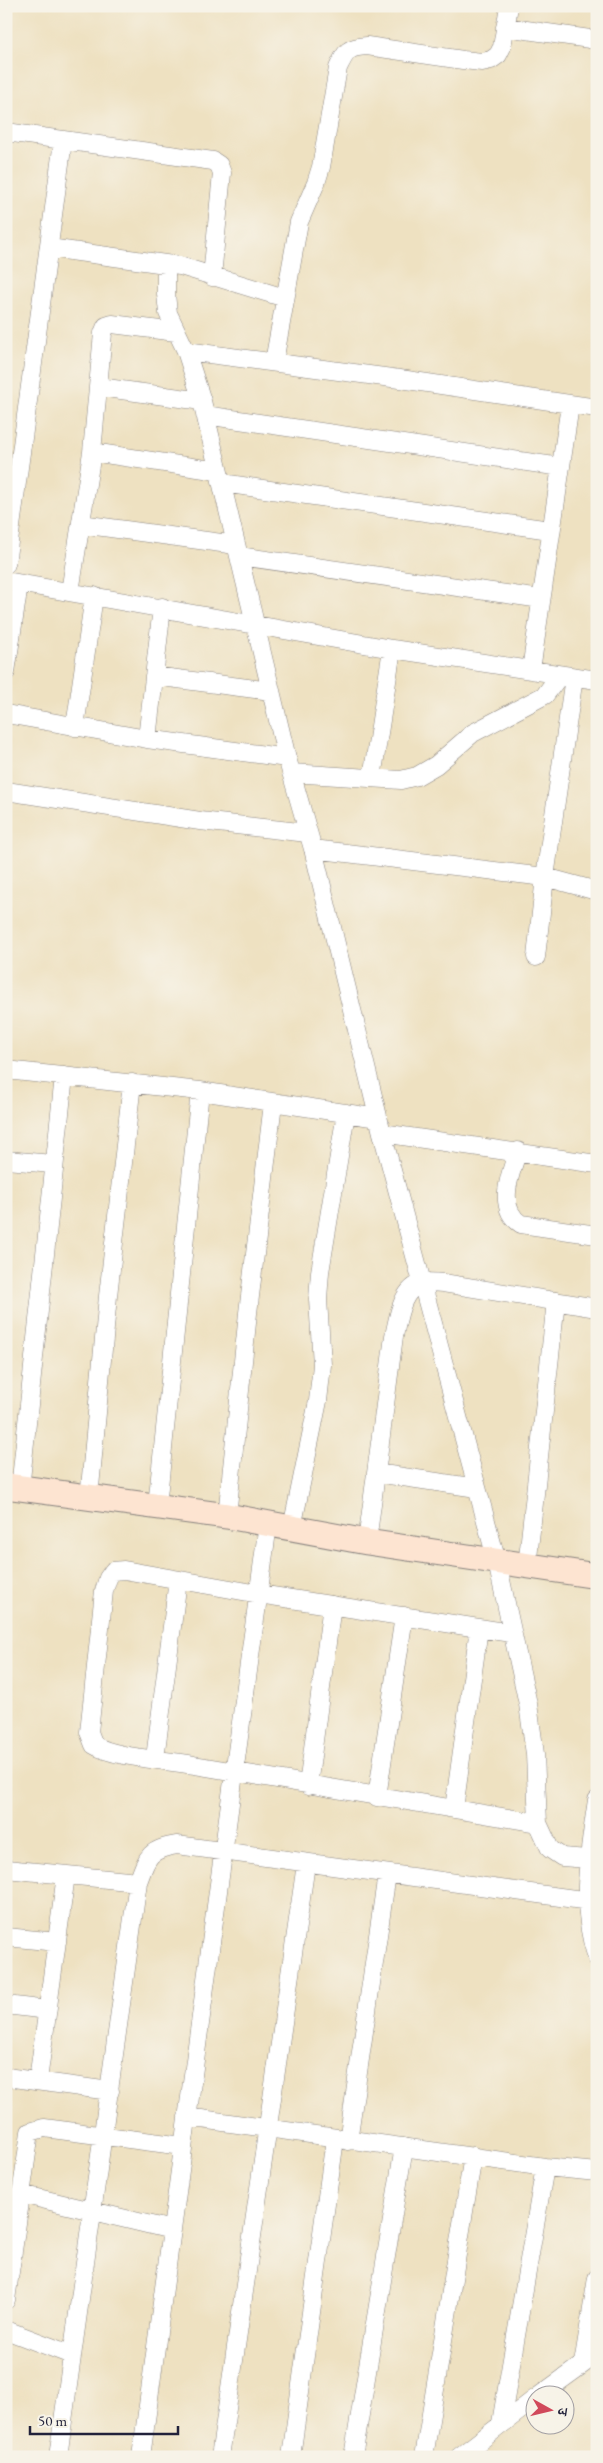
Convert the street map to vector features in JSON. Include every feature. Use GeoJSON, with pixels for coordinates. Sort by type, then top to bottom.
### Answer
{"type":"FeatureCollection","features":[{"type":"Feature","properties":{"kind":"street"},"geometry":{"type":"LineString","coordinates":[[274,362],[299,222],[321,167],[338,68],[344,54],[354,47],[367,46],[482,62],[492,60],[498,55],[502,47],[509,6]]}},
{"type":"Feature","properties":{"kind":"street"},"geometry":{"type":"LineString","coordinates":[[505,27],[597,40]]}},
{"type":"Feature","properties":{"kind":"street"},"geometry":{"type":"LineString","coordinates":[[6,132],[213,161],[219,165],[222,173],[212,276]]}},
{"type":"Feature","properties":{"kind":"street"},"geometry":{"type":"LineString","coordinates":[[6,564],[63,141]]}},
{"type":"Feature","properties":{"kind":"street"},"geometry":{"type":"LineString","coordinates":[[49,248],[198,270],[285,298]]}},
{"type":"Feature","properties":{"kind":"street"},"geometry":{"type":"LineString","coordinates":[[166,264],[168,313],[186,351],[204,408],[289,765],[310,841],[380,1126],[497,1562],[528,1704],[535,1754],[538,1823],[550,1849],[562,1857],[592,1857]]}},
{"type":"Feature","properties":{"kind":"street"},"geometry":{"type":"LineString","coordinates":[[70,592],[92,452],[103,333],[106,326],[112,324],[176,332]]}},
{"type":"Feature","properties":{"kind":"street"},"geometry":{"type":"LineString","coordinates":[[186,351],[597,408]]}},
{"type":"Feature","properties":{"kind":"street"},"geometry":{"type":"LineString","coordinates":[[99,387],[204,408],[561,466]]}},
{"type":"Feature","properties":{"kind":"street"},"geometry":{"type":"LineString","coordinates":[[531,670],[550,530],[570,405]]}},
{"type":"Feature","properties":{"kind":"street"},"geometry":{"type":"LineString","coordinates":[[92,452],[220,477],[550,530]]}},
{"type":"Feature","properties":{"kind":"street"},"geometry":{"type":"LineString","coordinates":[[81,524],[541,599]]}},
{"type":"Feature","properties":{"kind":"street"},"geometry":{"type":"LineString","coordinates":[[6,672],[13,582],[392,649],[597,680]]}},
{"type":"Feature","properties":{"kind":"street"},"geometry":{"type":"LineString","coordinates":[[75,727],[94,596]]}},
{"type":"Feature","properties":{"kind":"street"},"geometry":{"type":"LineString","coordinates":[[147,739],[162,607]]}},
{"type":"Feature","properties":{"kind":"street"},"geometry":{"type":"LineString","coordinates":[[372,778],[392,649]]}},
{"type":"Feature","properties":{"kind":"street"},"geometry":{"type":"LineString","coordinates":[[154,676],[271,690]]}},
{"type":"Feature","properties":{"kind":"street"},"geometry":{"type":"LineString","coordinates":[[6,714],[289,765],[372,778],[401,780],[417,776],[436,765],[473,733],[545,695],[567,676]]}},
{"type":"Feature","properties":{"kind":"street"},"geometry":{"type":"LineString","coordinates":[[536,957],[567,676]]}},
{"type":"Feature","properties":{"kind":"street"},"geometry":{"type":"LineString","coordinates":[[6,791],[200,821],[310,841],[544,876],[597,891]]}},
{"type":"Feature","properties":{"kind":"street"},"geometry":{"type":"LineString","coordinates":[[6,1070],[132,1083],[346,1113],[380,1126],[597,1164]]}},
{"type":"Feature","properties":{"kind":"street"},"geometry":{"type":"LineString","coordinates":[[64,1076],[53,1164],[38,1333],[13,1487],[227,1516],[367,1542],[527,1567],[596,1571]]}},
{"type":"Feature","properties":{"kind":"street"},"geometry":{"type":"LineString","coordinates":[[89,1498],[108,1296],[132,1083]]}},
{"type":"Feature","properties":{"kind":"street"},"geometry":{"type":"LineString","coordinates":[[157,1506],[200,1092]]}},
{"type":"Feature","properties":{"kind":"street"},"geometry":{"type":"LineString","coordinates":[[227,1516],[248,1313],[273,1103]]}},
{"type":"Feature","properties":{"kind":"street"},"geometry":{"type":"LineString","coordinates":[[292,1528],[318,1401],[322,1365],[318,1299],[320,1272],[346,1113]]}},
{"type":"Feature","properties":{"kind":"street"},"geometry":{"type":"LineString","coordinates":[[518,1151],[509,1178],[507,1198],[508,1210],[513,1218],[521,1224],[597,1234]]}},
{"type":"Feature","properties":{"kind":"street"},"geometry":{"type":"LineString","coordinates":[[6,1160],[53,1164]]}},
{"type":"Feature","properties":{"kind":"street"},"geometry":{"type":"LineString","coordinates":[[367,1542],[394,1336],[401,1304],[411,1289],[422,1283],[443,1283],[597,1308]]}},
{"type":"Feature","properties":{"kind":"street"},"geometry":{"type":"LineString","coordinates":[[527,1567],[556,1301]]}},
{"type":"Feature","properties":{"kind":"street"},"geometry":{"type":"LineString","coordinates":[[376,1473],[477,1488]]}},
{"type":"Feature","properties":{"kind":"street"},"geometry":{"type":"LineString","coordinates":[[141,2457],[268,1524]]}},
{"type":"Feature","properties":{"kind":"street"},"geometry":{"type":"LineString","coordinates":[[511,1633],[259,1594],[124,1570],[113,1571],[108,1578],[104,1591],[89,1732],[94,1746],[104,1751],[538,1823]]}},
{"type":"Feature","properties":{"kind":"street"},"geometry":{"type":"LineString","coordinates":[[155,1758],[178,1580]]}},
{"type":"Feature","properties":{"kind":"street"},"geometry":{"type":"LineString","coordinates":[[308,1786],[332,1605]]}},
{"type":"Feature","properties":{"kind":"street"},"geometry":{"type":"LineString","coordinates":[[377,1797],[404,1616]]}},
{"type":"Feature","properties":{"kind":"street"},"geometry":{"type":"LineString","coordinates":[[454,1809],[479,1628]]}},
{"type":"Feature","properties":{"kind":"street"},"geometry":{"type":"LineString","coordinates":[[597,1800],[592,1857],[589,1936],[597,1958]]}},
{"type":"Feature","properties":{"kind":"street"},"geometry":{"type":"LineString","coordinates":[[58,2457],[138,1882],[147,1857],[159,1848],[177,1845],[224,1853],[591,1902]]}},
{"type":"Feature","properties":{"kind":"street"},"geometry":{"type":"LineString","coordinates":[[220,2457],[266,2128],[306,1864]]}},
{"type":"Feature","properties":{"kind":"street"},"geometry":{"type":"LineString","coordinates":[[6,1869],[138,1882]]}},
{"type":"Feature","properties":{"kind":"street"},"geometry":{"type":"LineString","coordinates":[[291,2457],[387,1874]]}},
{"type":"Feature","properties":{"kind":"street"},"geometry":{"type":"LineString","coordinates":[[38,2080],[66,1875]]}},
{"type":"Feature","properties":{"kind":"street"},"geometry":{"type":"LineString","coordinates":[[6,1936],[57,1942]]}},
{"type":"Feature","properties":{"kind":"street"},"geometry":{"type":"LineString","coordinates":[[6,2005],[48,2010]]}},
{"type":"Feature","properties":{"kind":"street"},"geometry":{"type":"LineString","coordinates":[[6,2077],[110,2091]]}},
{"type":"Feature","properties":{"kind":"street"},"geometry":{"type":"LineString","coordinates":[[187,2117],[342,2140],[545,2167],[597,2172]]}},
{"type":"Feature","properties":{"kind":"street"},"geometry":{"type":"LineString","coordinates":[[6,2300],[30,2132],[44,2128],[183,2146]]}},
{"type":"Feature","properties":{"kind":"street"},"geometry":{"type":"LineString","coordinates":[[353,2457],[404,2147]]}},
{"type":"Feature","properties":{"kind":"street"},"geometry":{"type":"LineString","coordinates":[[424,2457],[473,2156]]}},
{"type":"Feature","properties":{"kind":"street"},"geometry":{"type":"LineString","coordinates":[[501,2423],[545,2167]]}},
{"type":"Feature","properties":{"kind":"street"},"geometry":{"type":"LineString","coordinates":[[21,2194],[172,2230]]}},
{"type":"Feature","properties":{"kind":"street"},"geometry":{"type":"LineString","coordinates":[[553,2386],[590,2359],[597,2278]]}},
{"type":"Feature","properties":{"kind":"street"},"geometry":{"type":"LineString","coordinates":[[6,2330],[72,2355]]}},
{"type":"Feature","properties":{"kind":"street"},"geometry":{"type":"LineString","coordinates":[[459,2457],[526,2405]]}}]}
